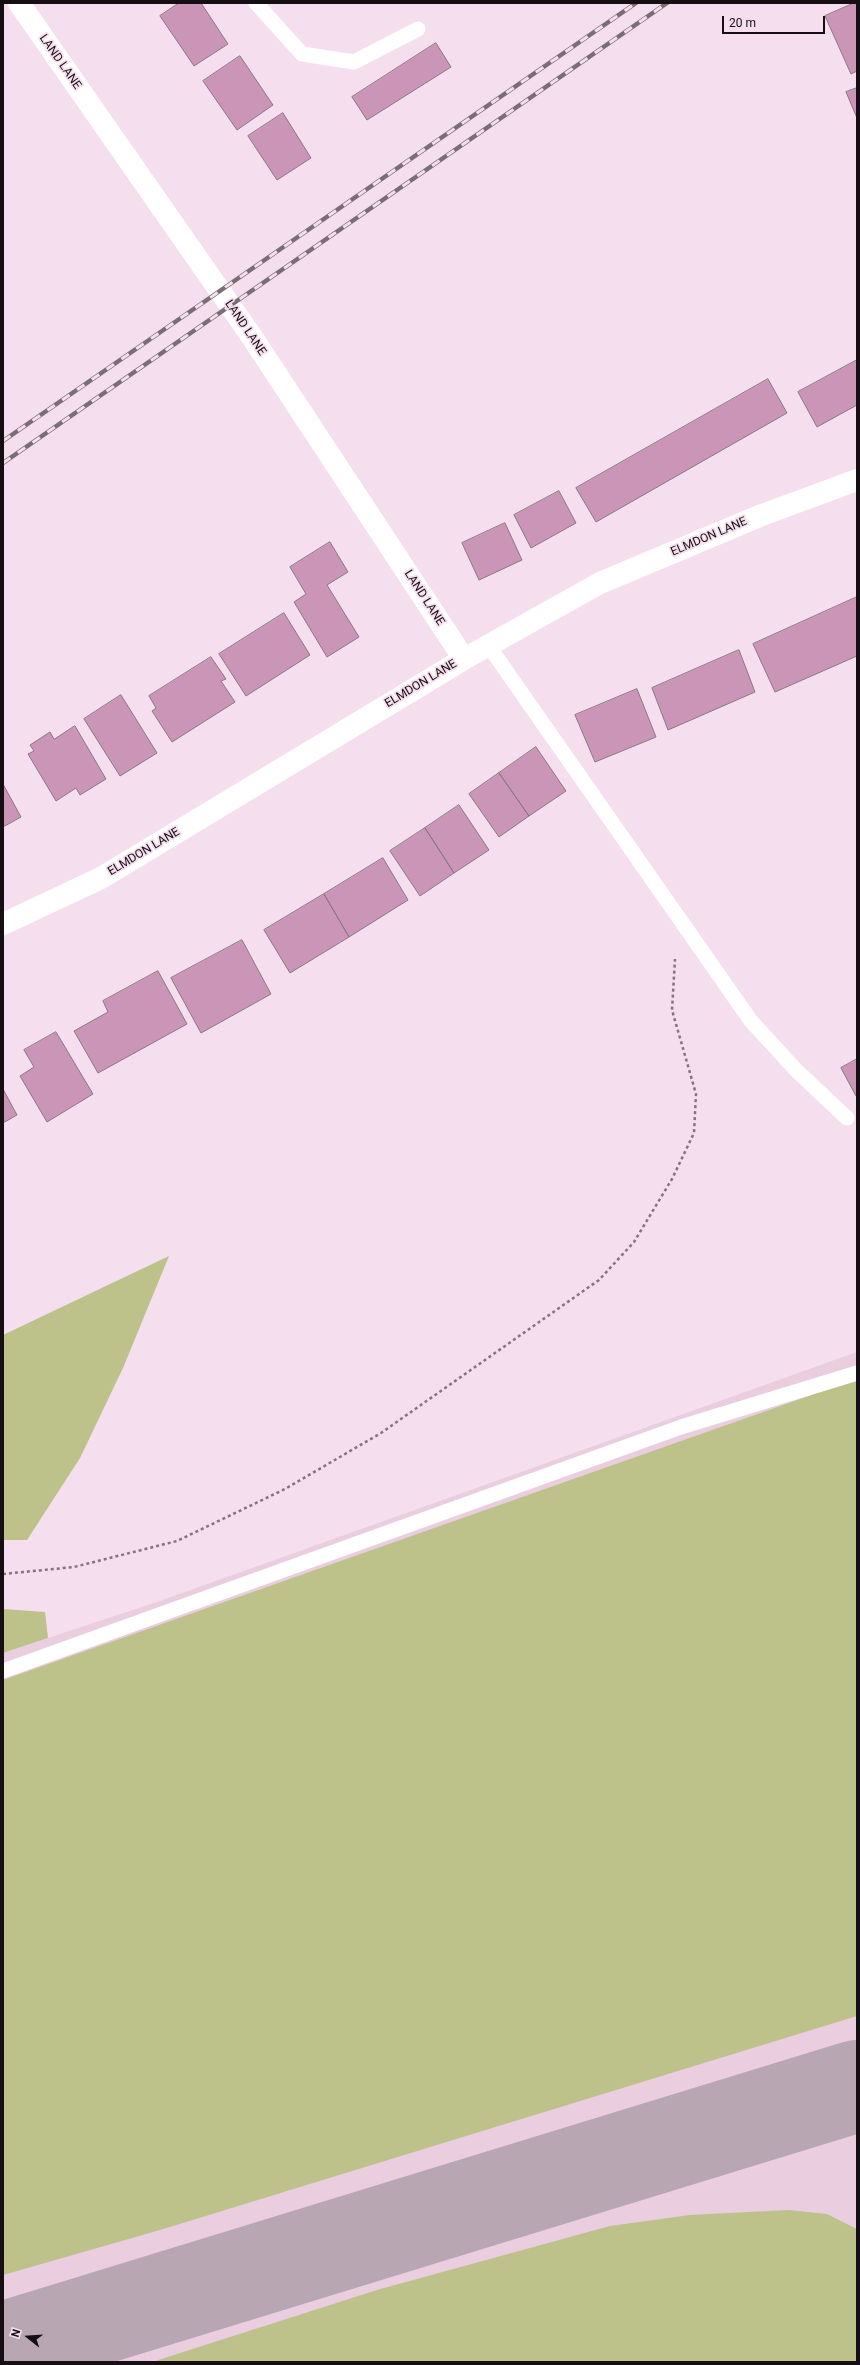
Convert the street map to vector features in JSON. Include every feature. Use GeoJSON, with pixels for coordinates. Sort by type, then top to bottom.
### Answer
{"type":"FeatureCollection","features":[{"type":"Feature","properties":{"kind":"street","name":"LAND LANE"},"geometry":{"type":"LineString","coordinates":[[19,3],[252,337],[464,659]]}},
{"type":"Feature","properties":{"kind":"street","name":"ELMDON LANE"},"geometry":{"type":"LineString","coordinates":[[3,924],[101,878],[464,659],[600,583],[762,515],[857,480]]}},
{"type":"Feature","properties":{"kind":"lane"},"geometry":{"type":"LineString","coordinates":[[256,3],[302,54],[354,62],[418,29]]}},
{"type":"Feature","properties":{"kind":"lane"},"geometry":{"type":"LineString","coordinates":[[488,645],[751,1021],[796,1070],[847,1118]]}},
{"type":"Feature","properties":{"kind":"lane"},"geometry":{"type":"LineString","coordinates":[[3,1671],[681,1427],[857,1373]]}},
{"type":"Feature","properties":{"kind":"path"},"geometry":{"type":"LineString","coordinates":[[3,1574],[74,1567],[177,1541],[285,1489],[381,1433],[599,1280],[634,1242],[672,1179],[694,1132],[696,1094],[672,1010],[675,954]]}},
{"type":"Feature","properties":{"kind":"shaded area"},"geometry":{"type":"Polygon","coordinates":[[[857,1352],[857,2362],[3,2362],[3,1653],[157,1602],[857,1352]]]}},
{"type":"Feature","properties":{"kind":"green space"},"geometry":{"type":"Polygon","coordinates":[[[169,1256],[123,1368],[80,1458],[27,1540],[3,1540],[3,1335],[169,1256]]]}},
{"type":"Feature","properties":{"kind":"green space"},"geometry":{"type":"Polygon","coordinates":[[[857,1379],[857,2016],[160,2230],[3,2275],[3,1680],[857,1379]]]}},
{"type":"Feature","properties":{"kind":"green space"},"geometry":{"type":"Polygon","coordinates":[[[3,1609],[45,1612],[48,1638],[3,1653],[3,1609]]]}},
{"type":"Feature","properties":{"kind":"green space"},"geometry":{"type":"Polygon","coordinates":[[[788,2210],[827,2214],[857,2229],[857,2362],[152,2362],[377,2290],[610,2226],[690,2215],[788,2210]]]}},
{"type":"Feature","properties":{"kind":"building"},"geometry":{"type":"Polygon","coordinates":[[[179,3],[201,3],[228,44],[194,66],[160,16],[179,3]]]}},
{"type":"Feature","properties":{"kind":"building"},"geometry":{"type":"Polygon","coordinates":[[[857,3],[857,71],[851,74],[825,16],[857,3]]]}},
{"type":"Feature","properties":{"kind":"building"},"geometry":{"type":"Polygon","coordinates":[[[436,43],[451,67],[367,120],[352,97],[436,43]]]}},
{"type":"Feature","properties":{"kind":"building"},"geometry":{"type":"Polygon","coordinates":[[[240,56],[273,105],[237,130],[203,81],[240,56]]]}},
{"type":"Feature","properties":{"kind":"building"},"geometry":{"type":"Polygon","coordinates":[[[857,88],[857,118],[846,92],[857,88]]]}},
{"type":"Feature","properties":{"kind":"building"},"geometry":{"type":"Polygon","coordinates":[[[283,113],[311,158],[277,180],[248,136],[283,113]]]}},
{"type":"Feature","properties":{"kind":"building"},"geometry":{"type":"Polygon","coordinates":[[[857,360],[857,405],[817,427],[798,392],[857,360]]]}},
{"type":"Feature","properties":{"kind":"building"},"geometry":{"type":"Polygon","coordinates":[[[768,379],[787,413],[596,522],[576,488],[768,379]]]}},
{"type":"Feature","properties":{"kind":"building"},"geometry":{"type":"Polygon","coordinates":[[[559,491],[576,523],[531,548],[514,515],[559,491]]]}},
{"type":"Feature","properties":{"kind":"building"},"geometry":{"type":"Polygon","coordinates":[[[505,523],[522,560],[479,580],[462,543],[505,523]]]}},
{"type":"Feature","properties":{"kind":"building"},"geometry":{"type":"Polygon","coordinates":[[[330,542],[348,572],[327,585],[359,637],[327,657],[294,602],[306,594],[290,567],[330,542]]]}},
{"type":"Feature","properties":{"kind":"building"},"geometry":{"type":"Polygon","coordinates":[[[857,597],[857,656],[775,692],[753,644],[857,597]]]}},
{"type":"Feature","properties":{"kind":"building"},"geometry":{"type":"Polygon","coordinates":[[[284,613],[310,655],[246,696],[219,654],[284,613]]]}},
{"type":"Feature","properties":{"kind":"building"},"geometry":{"type":"Polygon","coordinates":[[[739,650],[755,692],[668,730],[652,688],[739,650]]]}},
{"type":"Feature","properties":{"kind":"building"},"geometry":{"type":"Polygon","coordinates":[[[211,657],[226,679],[221,681],[235,702],[172,742],[152,711],[156,708],[149,696],[211,657]]]}},
{"type":"Feature","properties":{"kind":"building"},"geometry":{"type":"Polygon","coordinates":[[[637,689],[656,737],[595,762],[575,715],[637,689]]]}},
{"type":"Feature","properties":{"kind":"building"},"geometry":{"type":"Polygon","coordinates":[[[121,695],[157,753],[120,776],[84,719],[121,695]]]}},
{"type":"Feature","properties":{"kind":"building"},"geometry":{"type":"Polygon","coordinates":[[[75,726],[106,779],[80,795],[76,788],[56,801],[28,754],[34,751],[30,745],[50,732],[54,739],[75,726]]]}},
{"type":"Feature","properties":{"kind":"building"},"geometry":{"type":"Polygon","coordinates":[[[536,747],[566,791],[529,816],[499,773],[536,747]]]}},
{"type":"Feature","properties":{"kind":"building"},"geometry":{"type":"Polygon","coordinates":[[[499,773],[529,816],[499,837],[469,794],[499,773]]]}},
{"type":"Feature","properties":{"kind":"building"},"geometry":{"type":"Polygon","coordinates":[[[3,784],[21,817],[3,827],[3,784]]]}},
{"type":"Feature","properties":{"kind":"building"},"geometry":{"type":"Polygon","coordinates":[[[459,805],[489,850],[454,873],[425,828],[459,805]]]}},
{"type":"Feature","properties":{"kind":"building"},"geometry":{"type":"Polygon","coordinates":[[[425,828],[454,873],[420,896],[390,851],[425,828]]]}},
{"type":"Feature","properties":{"kind":"building"},"geometry":{"type":"Polygon","coordinates":[[[383,858],[408,900],[349,937],[324,894],[383,858]]]}},
{"type":"Feature","properties":{"kind":"building"},"geometry":{"type":"Polygon","coordinates":[[[324,894],[349,937],[290,973],[264,930],[324,894]]]}},
{"type":"Feature","properties":{"kind":"building"},"geometry":{"type":"Polygon","coordinates":[[[242,940],[271,994],[201,1033],[171,978],[242,940]]]}},
{"type":"Feature","properties":{"kind":"building"},"geometry":{"type":"Polygon","coordinates":[[[158,971],[187,1024],[98,1073],[74,1031],[108,1012],[103,1001],[158,971]]]}},
{"type":"Feature","properties":{"kind":"building"},"geometry":{"type":"Polygon","coordinates":[[[56,1032],[93,1094],[47,1122],[20,1076],[34,1067],[24,1050],[56,1032]]]}},
{"type":"Feature","properties":{"kind":"building"},"geometry":{"type":"Polygon","coordinates":[[[857,1059],[857,1095],[856,1096],[841,1068],[857,1059]]]}},
{"type":"Feature","properties":{"kind":"building"},"geometry":{"type":"Polygon","coordinates":[[[3,1089],[17,1115],[3,1123],[3,1089]]]}},
{"type":"Feature","properties":{"kind":"taxiway"},"geometry":{"type":"LineString","coordinates":[[3,2348],[857,2086]]}},
{"type":"Feature","properties":{"kind":"railway"},"geometry":{"type":"LineString","coordinates":[[3,441],[636,3]]}},
{"type":"Feature","properties":{"kind":"railway"},"geometry":{"type":"LineString","coordinates":[[3,463],[667,3]]}}]}
